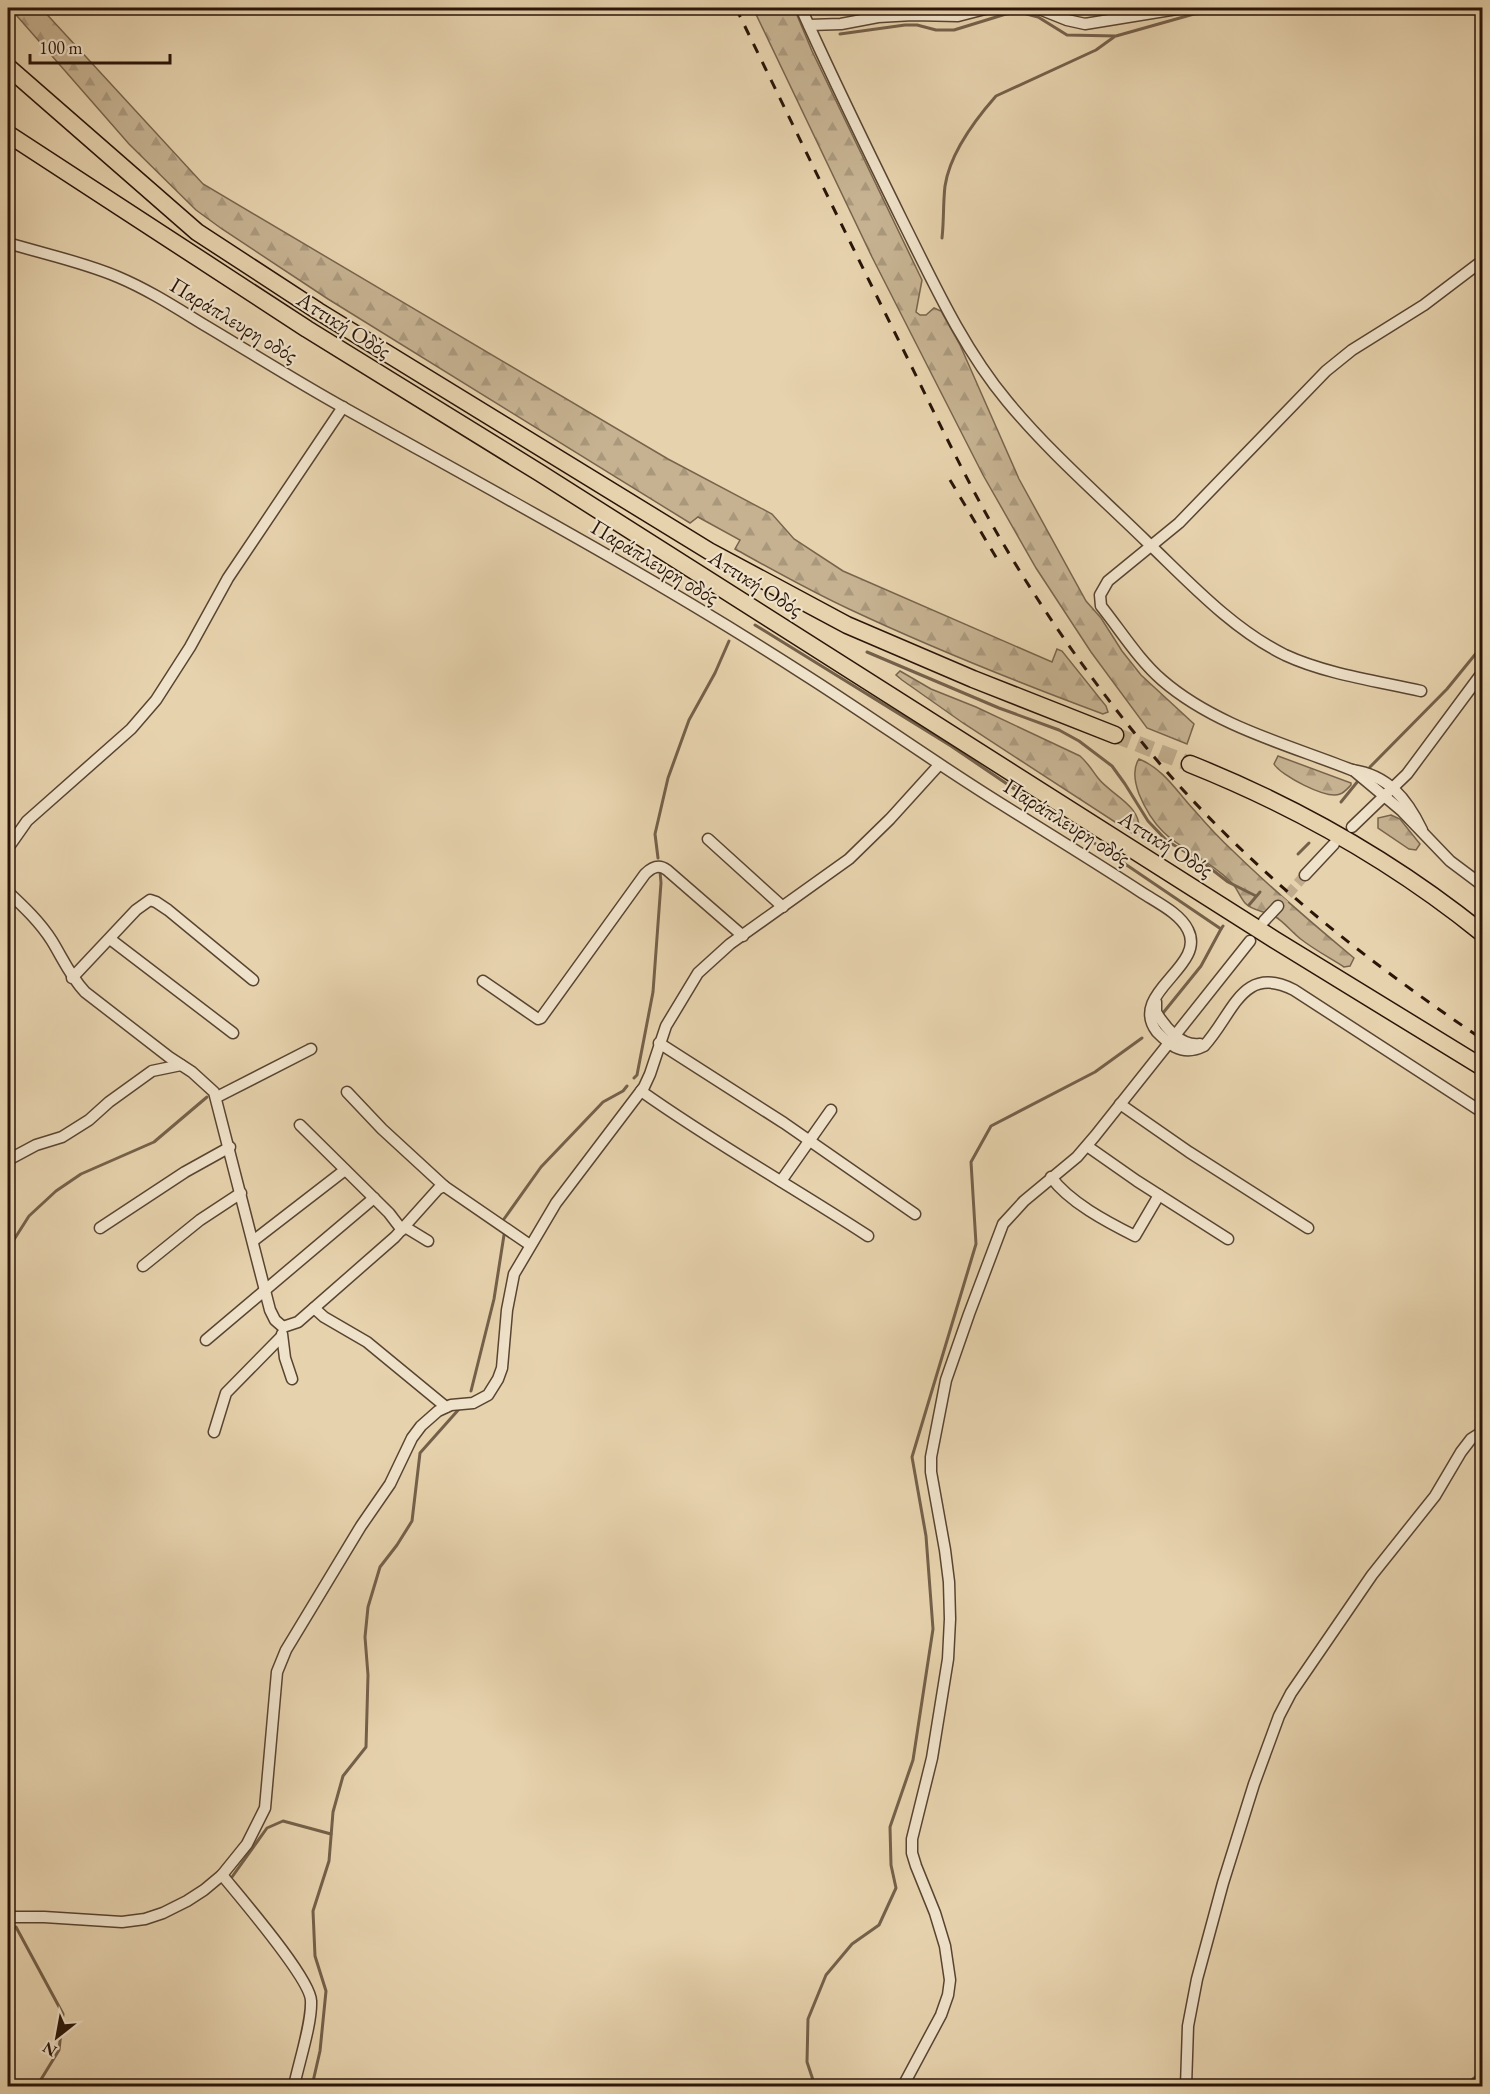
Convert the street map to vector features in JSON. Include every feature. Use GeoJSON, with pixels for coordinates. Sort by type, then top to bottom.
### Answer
{"type":"FeatureCollection","features":[{"type":"Feature","properties":{"kind":"highway","name":"Αττική Οδός"},"geometry":{"type":"LineString","coordinates":[[8,66],[197,232],[328,317],[709,551],[847,625],[973,679],[1115,735]]}},
{"type":"Feature","properties":{"kind":"highway","name":"Αττική Οδός"},"geometry":{"type":"LineString","coordinates":[[8,134],[307,329],[540,473],[1275,940],[1482,1067]]}},
{"type":"Feature","properties":{"kind":"highway"},"geometry":{"type":"LineString","coordinates":[[1190,764],[1260,794],[1354,844],[1399,871],[1448,905],[1482,933]]}},
{"type":"Feature","properties":{"kind":"street"},"geometry":{"type":"LineString","coordinates":[[801,8],[852,119],[950,316],[985,372],[1008,402],[1047,444],[1152,547],[1256,639],[1287,656],[1321,667],[1421,691]]}},
{"type":"Feature","properties":{"kind":"street"},"geometry":{"type":"LineString","coordinates":[[809,25],[841,24],[878,17],[958,16],[988,8]]}},
{"type":"Feature","properties":{"kind":"street"},"geometry":{"type":"LineString","coordinates":[[1037,8],[1066,20],[1085,24],[1183,8]]}},
{"type":"Feature","properties":{"kind":"street","name":"Παράπλευρη οδός"},"geometry":{"type":"LineString","coordinates":[[8,243],[86,265],[119,277],[164,301],[343,407],[510,500],[664,589],[802,673],[939,765],[1105,869],[1181,920],[1188,929],[1191,946],[1184,961],[1157,995],[1151,1009],[1152,1023],[1172,1039]]}},
{"type":"Feature","properties":{"kind":"street"},"geometry":{"type":"LineString","coordinates":[[1422,830],[1406,801],[1394,788],[1378,777],[1352,770],[1259,734],[1202,709],[1175,691],[1144,662],[1101,606],[1100,595],[1108,581],[1152,547],[1203,499],[1326,371],[1352,350],[1424,305],[1482,261]]}},
{"type":"Feature","properties":{"kind":"street"},"geometry":{"type":"LineString","coordinates":[[8,848],[27,821],[131,729],[156,700],[190,647],[228,578],[343,407]]}},
{"type":"Feature","properties":{"kind":"street"},"geometry":{"type":"LineString","coordinates":[[1352,827],[1394,788],[1424,753],[1482,673]]}},
{"type":"Feature","properties":{"kind":"street"},"geometry":{"type":"LineString","coordinates":[[8,1917],[122,1922],[145,1919],[187,1901],[222,1875],[247,1844],[266,1808],[277,1672],[286,1650],[390,1484],[412,1438],[427,1419],[446,1407],[473,1403],[484,1398],[498,1379],[502,1368],[507,1310],[514,1274],[573,1178],[641,1090],[650,1074],[659,1043],[678,1004],[698,973],[711,960],[856,852],[939,765]]}},
{"type":"Feature","properties":{"kind":"street"},"geometry":{"type":"LineString","coordinates":[[1352,770],[1422,830],[1450,861],[1482,885]]}},
{"type":"Feature","properties":{"kind":"street"},"geometry":{"type":"LineString","coordinates":[[708,839],[783,907]]}},
{"type":"Feature","properties":{"kind":"street"},"geometry":{"type":"LineString","coordinates":[[1305,875],[1334,844]]}},
{"type":"Feature","properties":{"kind":"street"},"geometry":{"type":"LineString","coordinates":[[483,981],[541,1018],[645,874],[650,868],[656,866],[668,870],[743,936]]}},
{"type":"Feature","properties":{"kind":"street"},"geometry":{"type":"LineString","coordinates":[[8,892],[39,923],[52,941],[72,978],[85,992],[205,1083],[217,1097],[270,1310],[282,1332],[287,1365],[292,1378]]}},
{"type":"Feature","properties":{"kind":"street"},"geometry":{"type":"LineString","coordinates":[[72,978],[136,910],[150,900],[168,910],[253,980]]}},
{"type":"Feature","properties":{"kind":"street"},"geometry":{"type":"LineString","coordinates":[[1264,921],[1278,906]]}},
{"type":"Feature","properties":{"kind":"street"},"geometry":{"type":"LineString","coordinates":[[110,939],[233,1034]]}},
{"type":"Feature","properties":{"kind":"street"},"geometry":{"type":"LineString","coordinates":[[903,2086],[941,2015],[950,1980],[942,1935],[912,1853],[912,1839],[932,1758],[945,1684],[950,1619],[948,1571],[932,1484],[931,1456],[946,1380],[997,1237],[1009,1217],[1087,1146],[1250,941]]}},
{"type":"Feature","properties":{"kind":"street"},"geometry":{"type":"LineString","coordinates":[[1172,1039],[1185,1051],[1195,1051],[1211,1039],[1247,990],[1264,981],[1278,983],[1294,990],[1482,1112]]}},
{"type":"Feature","properties":{"kind":"street"},"geometry":{"type":"LineString","coordinates":[[659,1043],[809,1140],[915,1214]]}},
{"type":"Feature","properties":{"kind":"street"},"geometry":{"type":"LineString","coordinates":[[217,1097],[311,1049]]}},
{"type":"Feature","properties":{"kind":"street"},"geometry":{"type":"LineString","coordinates":[[8,1160],[36,1145],[62,1137],[89,1120],[109,1102],[152,1071],[181,1065]]}},
{"type":"Feature","properties":{"kind":"street"},"geometry":{"type":"LineString","coordinates":[[641,1090],[701,1132],[868,1236]]}},
{"type":"Feature","properties":{"kind":"street"},"geometry":{"type":"LineString","coordinates":[[347,1092],[382,1129],[444,1185],[530,1245]]}},
{"type":"Feature","properties":{"kind":"street"},"geometry":{"type":"LineString","coordinates":[[1120,1104],[1189,1152],[1308,1228]]}},
{"type":"Feature","properties":{"kind":"street"},"geometry":{"type":"LineString","coordinates":[[781,1181],[831,1110]]}},
{"type":"Feature","properties":{"kind":"street"},"geometry":{"type":"LineString","coordinates":[[300,1125],[403,1228],[428,1241]]}},
{"type":"Feature","properties":{"kind":"street"},"geometry":{"type":"LineString","coordinates":[[1087,1146],[1228,1239]]}},
{"type":"Feature","properties":{"kind":"street"},"geometry":{"type":"LineString","coordinates":[[100,1228],[184,1172],[230,1148]]}},
{"type":"Feature","properties":{"kind":"street"},"geometry":{"type":"LineString","coordinates":[[252,1240],[345,1170]]}},
{"type":"Feature","properties":{"kind":"street"},"geometry":{"type":"LineString","coordinates":[[1051,1177],[1061,1190],[1077,1202],[1135,1236],[1159,1195]]}},
{"type":"Feature","properties":{"kind":"street"},"geometry":{"type":"LineString","coordinates":[[214,1432],[226,1393],[282,1332],[298,1322],[403,1228],[444,1185]]}},
{"type":"Feature","properties":{"kind":"street"},"geometry":{"type":"LineString","coordinates":[[142,1266],[200,1220],[241,1193]]}},
{"type":"Feature","properties":{"kind":"street"},"geometry":{"type":"LineString","coordinates":[[206,1340],[374,1198]]}},
{"type":"Feature","properties":{"kind":"street"},"geometry":{"type":"LineString","coordinates":[[314,1308],[324,1317],[367,1342],[446,1407]]}},
{"type":"Feature","properties":{"kind":"street"},"geometry":{"type":"LineString","coordinates":[[1185,2086],[1188,2026],[1222,1883],[1254,1784],[1280,1716],[1291,1693],[1372,1575],[1435,1496],[1461,1452],[1472,1439],[1482,1432]]}},
{"type":"Feature","properties":{"kind":"street"},"geometry":{"type":"LineString","coordinates":[[222,1875],[308,1988],[312,2002],[294,2086]]}},
{"type":"Feature","properties":{"kind":"green space"},"geometry":{"type":"Polygon","coordinates":[[[10,8],[41,8],[203,184],[668,459],[772,514],[794,539],[843,571],[1052,662],[1057,649],[1062,651],[1106,706],[1108,712],[1103,714],[975,664],[806,588],[735,549],[740,540],[698,517],[690,523],[328,299],[196,210],[129,144],[10,8]]]}},
{"type":"Feature","properties":{"kind":"green space"},"geometry":{"type":"Polygon","coordinates":[[[753,8],[794,8],[812,51],[922,280],[916,312],[926,315],[934,308],[941,311],[960,345],[1019,479],[1086,601],[1101,618],[1141,675],[1194,724],[1187,744],[1147,728],[1091,652],[1036,568],[983,475],[872,257],[753,8]]]}},
{"type":"Feature","properties":{"kind":"green space"},"geometry":{"type":"Polygon","coordinates":[[[900,671],[931,689],[976,707],[1080,756],[1098,778],[1131,808],[1139,823],[1139,832],[1135,835],[963,723],[902,680],[896,675],[900,671]]]}},
{"type":"Feature","properties":{"kind":"green space"},"geometry":{"type":"Polygon","coordinates":[[[1278,756],[1351,783],[1351,785],[1344,792],[1334,795],[1315,790],[1278,769],[1274,764],[1278,756]]]}},
{"type":"Feature","properties":{"kind":"green space"},"geometry":{"type":"Polygon","coordinates":[[[1139,759],[1163,775],[1228,846],[1278,893],[1354,958],[1350,966],[1344,967],[1312,947],[1274,916],[1248,906],[1230,881],[1168,836],[1148,812],[1139,794],[1135,772],[1139,759]]]}},
{"type":"Feature","properties":{"kind":"green space"},"geometry":{"type":"Polygon","coordinates":[[[1391,815],[1400,819],[1420,844],[1416,850],[1409,849],[1378,828],[1378,818],[1391,815]]]}},
{"type":"Feature","properties":{"kind":"waterway"},"geometry":{"type":"LineString","coordinates":[[840,34],[905,25],[917,25],[936,30],[954,30],[1019,12],[1038,17],[1067,35],[1116,36],[1194,14],[1266,8]]}},
{"type":"Feature","properties":{"kind":"waterway"},"geometry":{"type":"LineString","coordinates":[[942,238],[944,192],[952,162],[964,138],[996,96],[1096,50],[1114,37]]}},
{"type":"Feature","properties":{"kind":"waterway"},"geometry":{"type":"LineString","coordinates":[[755,625],[951,746],[1221,929],[1223,926]]}},
{"type":"Feature","properties":{"kind":"waterway"},"geometry":{"type":"LineString","coordinates":[[658,858],[655,834],[668,778],[689,720],[715,673],[729,641]]}},
{"type":"Feature","properties":{"kind":"waterway"},"geometry":{"type":"LineString","coordinates":[[1370,767],[1447,689],[1482,646]]}},
{"type":"Feature","properties":{"kind":"waterway"},"geometry":{"type":"LineString","coordinates":[[867,652],[999,708],[1059,730],[1079,741],[1112,766],[1148,821],[1167,841],[1201,861],[1228,882],[1256,896]]}},
{"type":"Feature","properties":{"kind":"waterway"},"geometry":{"type":"LineString","coordinates":[[1341,802],[1358,781]]}},
{"type":"Feature","properties":{"kind":"waterway"},"geometry":{"type":"LineString","coordinates":[[1298,854],[1309,843]]}},
{"type":"Feature","properties":{"kind":"waterway"},"geometry":{"type":"LineString","coordinates":[[634,1078],[637,1075],[653,992],[660,871]]}},
{"type":"Feature","properties":{"kind":"waterway"},"geometry":{"type":"LineString","coordinates":[[1249,905],[1260,892]]}},
{"type":"Feature","properties":{"kind":"waterway"},"geometry":{"type":"LineString","coordinates":[[1163,1013],[1201,966],[1221,929]]}},
{"type":"Feature","properties":{"kind":"waterway"},"geometry":{"type":"LineString","coordinates":[[815,2086],[807,2062],[808,2019],[826,1975],[852,1944],[879,1925],[896,1888],[891,1865],[890,1827],[913,1760],[933,1629],[926,1536],[912,1457],[976,1244],[971,1162],[991,1126],[1095,1072],[1142,1038]]}},
{"type":"Feature","properties":{"kind":"waterway"},"geometry":{"type":"LineString","coordinates":[[504,1219],[541,1167],[603,1102],[623,1091],[627,1086]]}},
{"type":"Feature","properties":{"kind":"waterway"},"geometry":{"type":"LineString","coordinates":[[8,1249],[29,1216],[56,1191],[81,1174],[154,1142],[207,1097]]}},
{"type":"Feature","properties":{"kind":"waterway"},"geometry":{"type":"LineString","coordinates":[[471,1391],[494,1299],[504,1235]]}},
{"type":"Feature","properties":{"kind":"waterway"},"geometry":{"type":"LineString","coordinates":[[312,2086],[320,2051],[326,1991],[315,1956],[313,1911],[329,1861],[333,1812],[343,1776],[366,1747],[368,1675],[365,1637],[368,1607],[380,1567],[412,1521],[420,1453],[460,1408]]}},
{"type":"Feature","properties":{"kind":"waterway"},"geometry":{"type":"LineString","coordinates":[[232,1877],[267,1828],[283,1821],[331,1834]]}},
{"type":"Feature","properties":{"kind":"waterway"},"geometry":{"type":"LineString","coordinates":[[8,1927],[16,1927],[63,2014],[59,2050],[37,2086]]}},
{"type":"Feature","properties":{"kind":"waterway"},"geometry":{"type":"LineString","coordinates":[[1464,2086],[1482,2072]]}},
{"type":"Feature","properties":{"kind":"tunnel"},"geometry":{"type":"LineString","coordinates":[[1115,735],[1190,764]]}},
{"type":"Feature","properties":{"kind":"tunnel"},"geometry":{"type":"LineString","coordinates":[[1278,906],[1305,875]]}},
{"type":"Feature","properties":{"kind":"railway"},"geometry":{"type":"LineString","coordinates":[[736,8],[977,497],[1025,580],[1082,664],[1145,746],[1182,789],[1261,868],[1346,940],[1482,1039]]}},
{"type":"Feature","properties":{"kind":"railway"},"geometry":{"type":"LineString","coordinates":[[950,480],[1000,564]]}}]}
